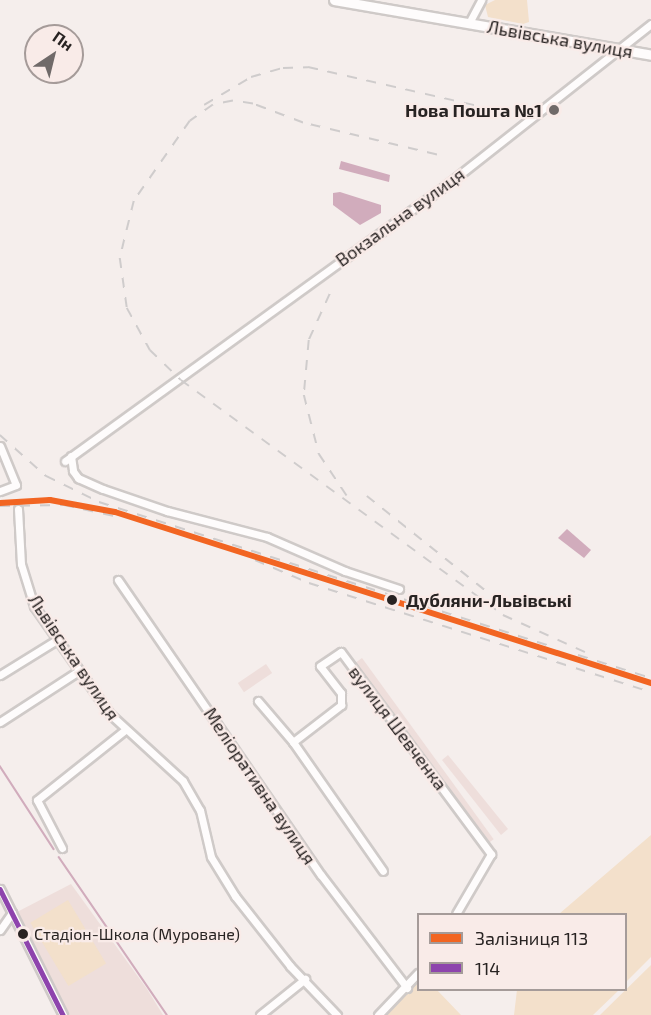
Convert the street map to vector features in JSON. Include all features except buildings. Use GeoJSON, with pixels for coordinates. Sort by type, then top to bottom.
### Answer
{"type":"FeatureCollection","features":[{"type":"Feature","properties":{"kind":"highway","name":"Львівська вулиця"},"geometry":{"type":"LineString","coordinates":[[334,0],[651,56]]}},
{"type":"Feature","properties":{"kind":"street","name":"Львівська вулиця"},"geometry":{"type":"LineString","coordinates":[[469,23],[481,0]]}},
{"type":"Feature","properties":{"kind":"street","name":"Вокзальна вулиця"},"geometry":{"type":"LineString","coordinates":[[399,589],[345,571],[267,537],[167,511],[103,489],[78,478],[68,458],[178,382],[622,50],[651,24]]}},
{"type":"Feature","properties":{"kind":"street"},"geometry":{"type":"LineString","coordinates":[[0,446],[15,480],[13,488],[0,491]]}},
{"type":"Feature","properties":{"kind":"street","name":"Львівська вулиця"},"geometry":{"type":"LineString","coordinates":[[18,509],[18,542],[25,585],[34,606],[110,714],[187,786],[200,810],[205,841],[219,871],[259,927],[337,1015]]}},
{"type":"Feature","properties":{"kind":"street","name":"Меліоративна вулиця"},"geometry":{"type":"LineString","coordinates":[[118,580],[321,875],[407,988]]}},
{"type":"Feature","properties":{"kind":"street"},"geometry":{"type":"LineString","coordinates":[[0,675],[58,639]]}},
{"type":"Feature","properties":{"kind":"street","name":"вулиця Шевченка"},"geometry":{"type":"LineString","coordinates":[[292,742],[341,705],[341,693],[320,666],[341,652],[491,854],[457,913]]}},
{"type":"Feature","properties":{"kind":"street"},"geometry":{"type":"LineString","coordinates":[[0,722],[80,670]]}},
{"type":"Feature","properties":{"kind":"street"},"geometry":{"type":"LineString","coordinates":[[258,701],[292,742],[384,871]]}},
{"type":"Feature","properties":{"kind":"street"},"geometry":{"type":"LineString","coordinates":[[62,848],[37,800],[125,730]]}},
{"type":"Feature","properties":{"kind":"street"},"geometry":{"type":"LineString","coordinates":[[0,889],[63,1015]]}},
{"type":"Feature","properties":{"kind":"street"},"geometry":{"type":"LineString","coordinates":[[0,930],[12,913]]}},
{"type":"Feature","properties":{"kind":"street"},"geometry":{"type":"LineString","coordinates":[[378,1015],[407,988],[417,974]]}},
{"type":"Feature","properties":{"kind":"street"},"geometry":{"type":"LineString","coordinates":[[260,1015],[305,979]]}},
{"type":"Feature","properties":{"kind":"shaded area"},"geometry":{"type":"Polygon","coordinates":[[[495,0],[527,0],[529,22],[523,24],[488,17],[485,5],[495,0]]]}},
{"type":"Feature","properties":{"kind":"shaded area"},"geometry":{"type":"Polygon","coordinates":[[[341,161],[390,175],[389,182],[339,169],[341,161]]]}},
{"type":"Feature","properties":{"kind":"shaded area"},"geometry":{"type":"Polygon","coordinates":[[[340,192],[381,205],[381,213],[360,225],[333,205],[333,193],[340,192]]]}},
{"type":"Feature","properties":{"kind":"shaded area"},"geometry":{"type":"Polygon","coordinates":[[[567,529],[591,550],[584,558],[558,538],[567,529]]]}},
{"type":"Feature","properties":{"kind":"shaded area"},"geometry":{"type":"Polygon","coordinates":[[[362,658],[494,839],[487,844],[356,663],[362,658]]]}},
{"type":"Feature","properties":{"kind":"shaded area"},"geometry":{"type":"Polygon","coordinates":[[[266,664],[272,673],[244,692],[238,683],[266,664]]]}},
{"type":"Feature","properties":{"kind":"shaded area"},"geometry":{"type":"Polygon","coordinates":[[[448,755],[508,829],[501,835],[442,760],[448,755]]]}},
{"type":"Feature","properties":{"kind":"shaded area"},"geometry":{"type":"Polygon","coordinates":[[[651,835],[651,957],[627,981],[627,913],[560,913],[651,835]]]}},
{"type":"Feature","properties":{"kind":"shaded area"},"geometry":{"type":"Polygon","coordinates":[[[71,884],[147,989],[163,1015],[69,1015],[17,912],[71,884]]]}},
{"type":"Feature","properties":{"kind":"shaded area"},"geometry":{"type":"Polygon","coordinates":[[[68,900],[106,963],[68,986],[30,923],[68,900]]]}},
{"type":"Feature","properties":{"kind":"shaded area"},"geometry":{"type":"Polygon","coordinates":[[[651,965],[651,1015],[600,1015],[627,991],[651,965]]]}},
{"type":"Feature","properties":{"kind":"shaded area"},"geometry":{"type":"Polygon","coordinates":[[[417,983],[417,991],[438,991],[461,1015],[387,1015],[417,983]]]}},
{"type":"Feature","properties":{"kind":"shaded area"},"geometry":{"type":"Polygon","coordinates":[[[517,991],[618,991],[593,1015],[514,1015],[517,991]]]}},
{"type":"Feature","properties":{"kind":"waterway"},"geometry":{"type":"LineString","coordinates":[[0,766],[54,849]]}},
{"type":"Feature","properties":{"kind":"waterway"},"geometry":{"type":"LineString","coordinates":[[59,857],[167,1015]]}},
{"type":"Feature","properties":{"kind":"railway"},"geometry":{"type":"LineString","coordinates":[[204,105],[251,77],[283,68],[308,67],[504,112]]}},
{"type":"Feature","properties":{"kind":"railway"},"geometry":{"type":"LineString","coordinates":[[437,155],[303,123],[253,104],[233,101],[213,105],[190,121],[134,201],[120,258],[127,308],[150,350],[181,380],[503,615],[587,653]]}},
{"type":"Feature","properties":{"kind":"railway"},"geometry":{"type":"LineString","coordinates":[[330,294],[309,340],[304,395],[319,454],[347,496]]}},
{"type":"Feature","properties":{"kind":"railway"},"geometry":{"type":"LineString","coordinates":[[0,435],[46,476],[99,502],[552,647]]}},
{"type":"Feature","properties":{"kind":"railway"},"geometry":{"type":"LineString","coordinates":[[367,496],[496,599]]}},
{"type":"Feature","properties":{"kind":"railway"},"geometry":{"type":"LineString","coordinates":[[0,506],[64,505],[119,517]]}},
{"type":"Feature","properties":{"kind":"railway"},"geometry":{"type":"LineString","coordinates":[[255,560],[309,583],[651,692]]}},
{"type":"Feature","properties":{"kind":"railway"},"geometry":{"type":"LineString","coordinates":[[578,655],[651,678]]}},
{"type":"Feature","properties":{"kind":"rail line","name":"113"},"geometry":{"type":"LineString","coordinates":[[0,503],[50,500],[115,512],[651,683]]}},
{"type":"Feature","properties":{"kind":"transit line","name":"114"},"geometry":{"type":"LineString","coordinates":[[0,889],[63,1015]]}},
{"type":"Feature","properties":{"kind":"place","name":"Нова Пошта №1"},"geometry":{"type":"Point","coordinates":[554,110]}},
{"type":"Feature","properties":{"kind":"place","name":"Дубляни-Львівські"},"geometry":{"type":"Point","coordinates":[392,600]}},
{"type":"Feature","properties":{"kind":"place","name":"Стадіон-Школа (Муроване)"},"geometry":{"type":"Point","coordinates":[23,934]}}]}
